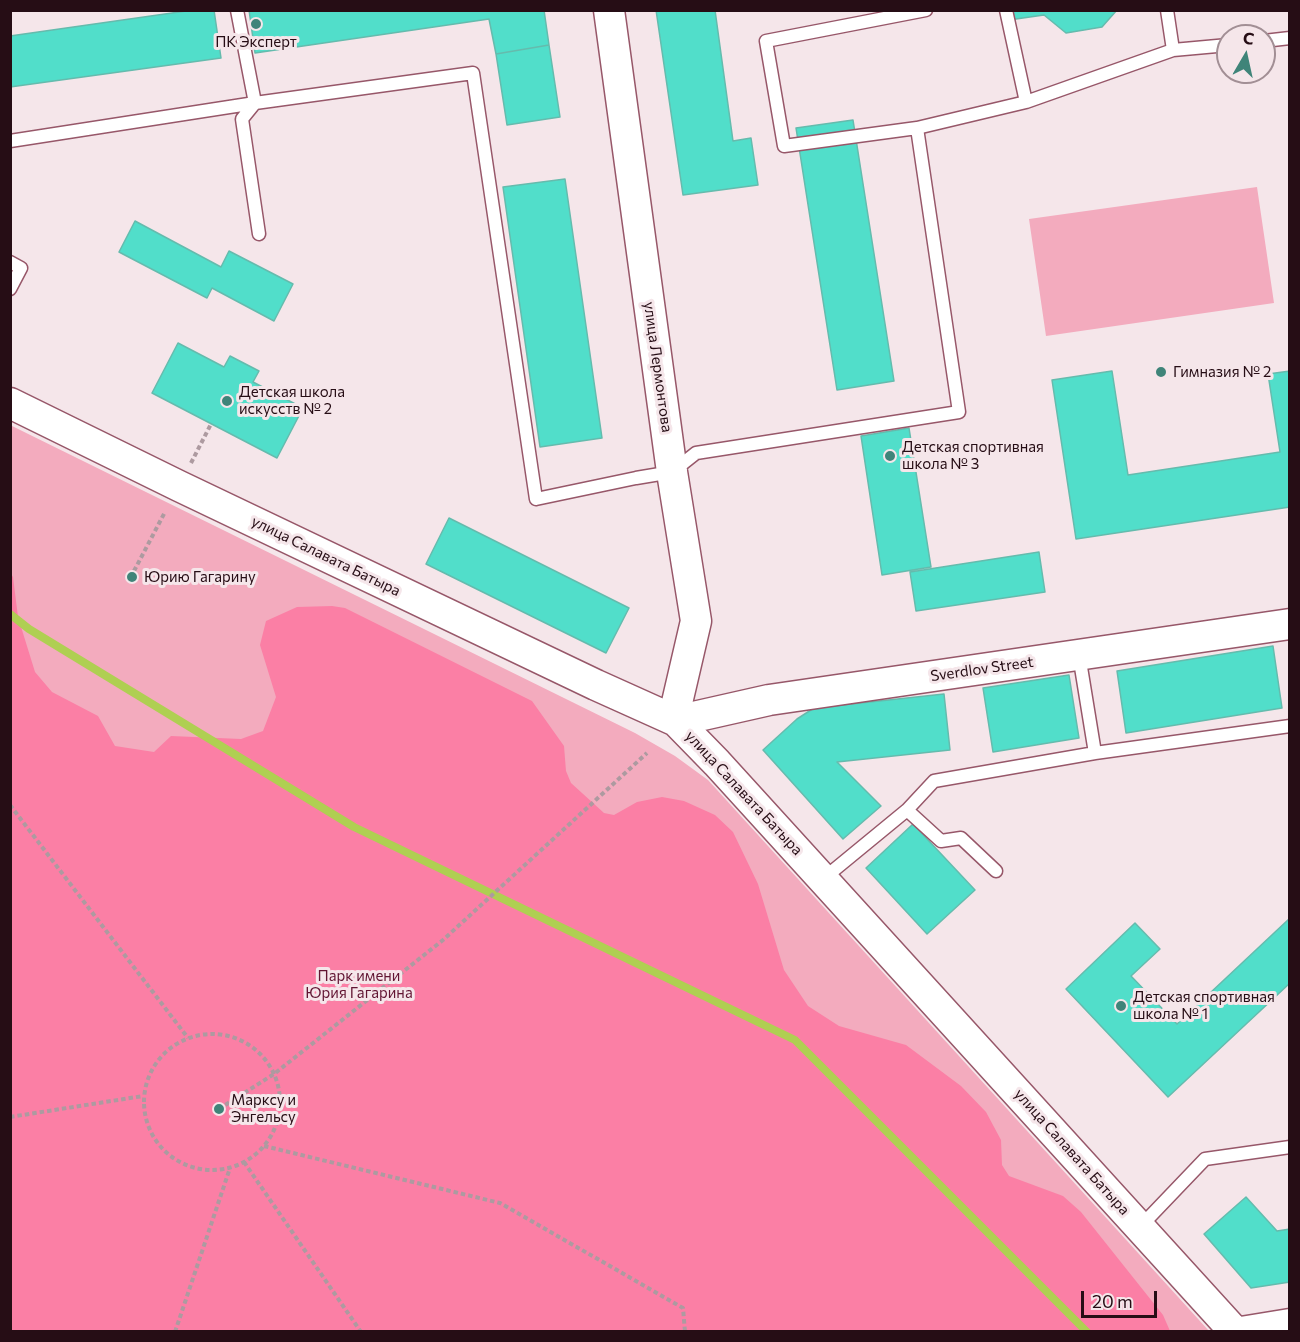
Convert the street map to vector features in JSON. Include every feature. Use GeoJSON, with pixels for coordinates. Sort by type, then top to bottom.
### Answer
{"type":"FeatureCollection","features":[{"type":"Feature","properties":{"kind":"street","name":"улица Лермонтова"},"geometry":{"type":"LineString","coordinates":[[609,10],[672,472],[696,621],[676,706],[676,721]]}},
{"type":"Feature","properties":{"kind":"street","name":"улица Салавата Батыра"},"geometry":{"type":"LineString","coordinates":[[10,403],[532,655],[676,721],[717,763],[1235,1332]]}},
{"type":"Feature","properties":{"kind":"street","name":"Sverdlov Street"},"geometry":{"type":"LineString","coordinates":[[676,721],[769,700],[1290,624]]}},
{"type":"Feature","properties":{"kind":"street"},"geometry":{"type":"LineString","coordinates":[[1241,1332],[1290,1324]]}},
{"type":"Feature","properties":{"kind":"lane"},"geometry":{"type":"LineString","coordinates":[[237,10],[255,104]]}},
{"type":"Feature","properties":{"kind":"lane"},"geometry":{"type":"LineString","coordinates":[[926,10],[766,41],[784,146],[916,128],[1026,102],[1173,50],[1216,46]]}},
{"type":"Feature","properties":{"kind":"lane"},"geometry":{"type":"LineString","coordinates":[[1006,10],[1026,102]]}},
{"type":"Feature","properties":{"kind":"lane"},"geometry":{"type":"LineString","coordinates":[[1167,10],[1173,50]]}},
{"type":"Feature","properties":{"kind":"lane"},"geometry":{"type":"LineString","coordinates":[[10,141],[473,73],[536,499],[672,472],[696,453],[959,412],[916,128]]}},
{"type":"Feature","properties":{"kind":"lane"},"geometry":{"type":"LineString","coordinates":[[255,104],[242,119],[259,234]]}},
{"type":"Feature","properties":{"kind":"lane"},"geometry":{"type":"LineString","coordinates":[[10,262],[21,268],[10,289]]}},
{"type":"Feature","properties":{"kind":"lane"},"geometry":{"type":"LineString","coordinates":[[1078,655],[1095,753]]}},
{"type":"Feature","properties":{"kind":"lane"},"geometry":{"type":"LineString","coordinates":[[823,879],[907,810],[934,781],[1095,753],[1290,726]]}},
{"type":"Feature","properties":{"kind":"lane"},"geometry":{"type":"LineString","coordinates":[[907,810],[941,841],[961,838],[996,871]]}},
{"type":"Feature","properties":{"kind":"lane"},"geometry":{"type":"LineString","coordinates":[[1140,1227],[1205,1159],[1290,1147]]}},
{"type":"Feature","properties":{"kind":"path"},"geometry":{"type":"LineString","coordinates":[[190,464],[211,424]]}},
{"type":"Feature","properties":{"kind":"path"},"geometry":{"type":"LineString","coordinates":[[134,571],[165,513]]}},
{"type":"Feature","properties":{"kind":"path"},"geometry":{"type":"LineString","coordinates":[[219,1109],[274,1074],[443,940],[647,753]]}},
{"type":"Feature","properties":{"kind":"path"},"geometry":{"type":"LineString","coordinates":[[10,805],[188,1038]]}},
{"type":"Feature","properties":{"kind":"path"},"geometry":{"type":"LineString","coordinates":[[208,1034],[228,1036],[247,1044],[263,1057],[274,1074],[278,1086],[280,1107],[275,1128],[264,1146],[255,1155],[230,1168],[208,1170],[186,1166],[167,1155],[153,1138],[145,1117],[143,1096],[148,1077],[158,1060],[171,1047],[188,1038],[208,1034]]}},
{"type":"Feature","properties":{"kind":"path"},"geometry":{"type":"LineString","coordinates":[[10,1117],[143,1096]]}},
{"type":"Feature","properties":{"kind":"path"},"geometry":{"type":"LineString","coordinates":[[264,1146],[500,1203],[683,1308],[685,1332]]}},
{"type":"Feature","properties":{"kind":"path"},"geometry":{"type":"LineString","coordinates":[[244,1162],[360,1332]]}},
{"type":"Feature","properties":{"kind":"path"},"geometry":{"type":"LineString","coordinates":[[175,1332],[230,1168]]}},
{"type":"Feature","properties":{"kind":"green space"},"geometry":{"type":"Polygon","coordinates":[[[1257,187],[1274,303],[1046,336],[1029,219],[1257,187]]]}},
{"type":"Feature","properties":{"kind":"green space","name":"Парк имени Юрия Гагарина"},"geometry":{"type":"Polygon","coordinates":[[[10,425],[635,733],[675,756],[708,780],[1209,1331],[11,1331],[10,425]]]}},
{"type":"Feature","properties":{"kind":"green space","name":"Парк имени Юрия Гагарина"},"geometry":{"type":"Polygon","coordinates":[[[10,572],[13,577],[18,617],[35,672],[52,692],[98,716],[115,746],[154,752],[171,736],[241,739],[263,731],[276,697],[260,645],[266,621],[297,607],[332,606],[345,608],[532,701],[564,746],[566,771],[571,783],[604,813],[614,815],[637,802],[662,797],[684,801],[715,815],[733,832],[758,884],[784,970],[808,1006],[839,1026],[906,1045],[961,1086],[986,1112],[1001,1140],[1002,1165],[1009,1176],[1063,1196],[1081,1212],[1163,1315],[1170,1331],[11,1331],[10,572]]]}},
{"type":"Feature","properties":{"kind":"building"},"geometry":{"type":"Polygon","coordinates":[[[193,10],[214,10],[221,58],[10,87],[10,36],[193,10]]]}},
{"type":"Feature","properties":{"kind":"building"},"geometry":{"type":"Polygon","coordinates":[[[249,10],[544,10],[549,45],[496,54],[489,19],[255,53],[249,10]]]}},
{"type":"Feature","properties":{"kind":"building"},"geometry":{"type":"Polygon","coordinates":[[[656,10],[715,10],[733,141],[751,138],[758,185],[683,195],[656,10]]]}},
{"type":"Feature","properties":{"kind":"building"},"geometry":{"type":"Polygon","coordinates":[[[1000,10],[1117,10],[1102,27],[1066,33],[1044,15],[1002,21],[1000,10]]]}},
{"type":"Feature","properties":{"kind":"building"},"geometry":{"type":"Polygon","coordinates":[[[549,45],[560,117],[507,125],[496,54],[549,45]]]}},
{"type":"Feature","properties":{"kind":"building"},"geometry":{"type":"Polygon","coordinates":[[[853,120],[894,381],[837,390],[796,128],[853,120]]]}},
{"type":"Feature","properties":{"kind":"building"},"geometry":{"type":"Polygon","coordinates":[[[565,179],[602,438],[540,447],[503,187],[565,179]]]}},
{"type":"Feature","properties":{"kind":"building"},"geometry":{"type":"Polygon","coordinates":[[[135,221],[221,267],[229,251],[293,284],[274,321],[212,288],[207,298],[119,252],[135,221]]]}},
{"type":"Feature","properties":{"kind":"building","name":"Детская школа искусств № 2"},"geometry":{"type":"Polygon","coordinates":[[[178,343],[224,367],[230,356],[259,371],[253,382],[303,408],[277,458],[152,393],[178,343]]]}},
{"type":"Feature","properties":{"kind":"building"},"geometry":{"type":"Polygon","coordinates":[[[1112,371],[1128,475],[1280,452],[1268,374],[1290,371],[1290,507],[1076,539],[1052,380],[1112,371]]]}},
{"type":"Feature","properties":{"kind":"building"},"geometry":{"type":"Polygon","coordinates":[[[909,428],[931,567],[882,575],[861,436],[909,428]]]}},
{"type":"Feature","properties":{"kind":"building"},"geometry":{"type":"Polygon","coordinates":[[[449,518],[629,608],[606,653],[426,564],[449,518]]]}},
{"type":"Feature","properties":{"kind":"building"},"geometry":{"type":"Polygon","coordinates":[[[1039,552],[1045,592],[916,611],[910,572],[1039,552]]]}},
{"type":"Feature","properties":{"kind":"building"},"geometry":{"type":"Polygon","coordinates":[[[1273,646],[1282,708],[1126,733],[1117,671],[1273,646]]]}},
{"type":"Feature","properties":{"kind":"building"},"geometry":{"type":"Polygon","coordinates":[[[1069,675],[1079,738],[993,752],[983,688],[1069,675]]]}},
{"type":"Feature","properties":{"kind":"building"},"geometry":{"type":"Polygon","coordinates":[[[944,694],[950,750],[837,762],[881,806],[843,839],[763,750],[797,719],[814,708],[944,694]]]}},
{"type":"Feature","properties":{"kind":"building"},"geometry":{"type":"Polygon","coordinates":[[[913,824],[975,890],[927,934],[866,868],[913,824]]]}},
{"type":"Feature","properties":{"kind":"building","name":"Детская спортивная школа № 1"},"geometry":{"type":"Polygon","coordinates":[[[1290,918],[1290,983],[1168,1097],[1066,989],[1135,923],[1160,949],[1131,976],[1177,1024],[1290,918]]]}},
{"type":"Feature","properties":{"kind":"building"},"geometry":{"type":"Polygon","coordinates":[[[1246,1197],[1277,1231],[1290,1229],[1290,1282],[1251,1288],[1204,1234],[1246,1197]]]}},
{"type":"Feature","properties":{"kind":"waterway"},"geometry":{"type":"LineString","coordinates":[[10,614],[29,629],[354,827],[795,1040],[1087,1332]]}},
{"type":"Feature","properties":{"kind":"place","name":"ПК Эксперт"},"geometry":{"type":"Point","coordinates":[256,24]}},
{"type":"Feature","properties":{"kind":"place","name":"Гимназия № 2"},"geometry":{"type":"Point","coordinates":[1161,372]}},
{"type":"Feature","properties":{"kind":"place","name":"Детская школа искусств № 2"},"geometry":{"type":"Point","coordinates":[227,401]}},
{"type":"Feature","properties":{"kind":"place","name":"Детская спортивная школа № 3"},"geometry":{"type":"Point","coordinates":[890,456]}},
{"type":"Feature","properties":{"kind":"place","name":"Юрию Гагарину"},"geometry":{"type":"Point","coordinates":[132,577]}},
{"type":"Feature","properties":{"kind":"place","name":"Детская спортивная школа № 1"},"geometry":{"type":"Point","coordinates":[1121,1006]}},
{"type":"Feature","properties":{"kind":"place","name":"Марксу и Энгельсу"},"geometry":{"type":"Point","coordinates":[219,1109]}}]}
